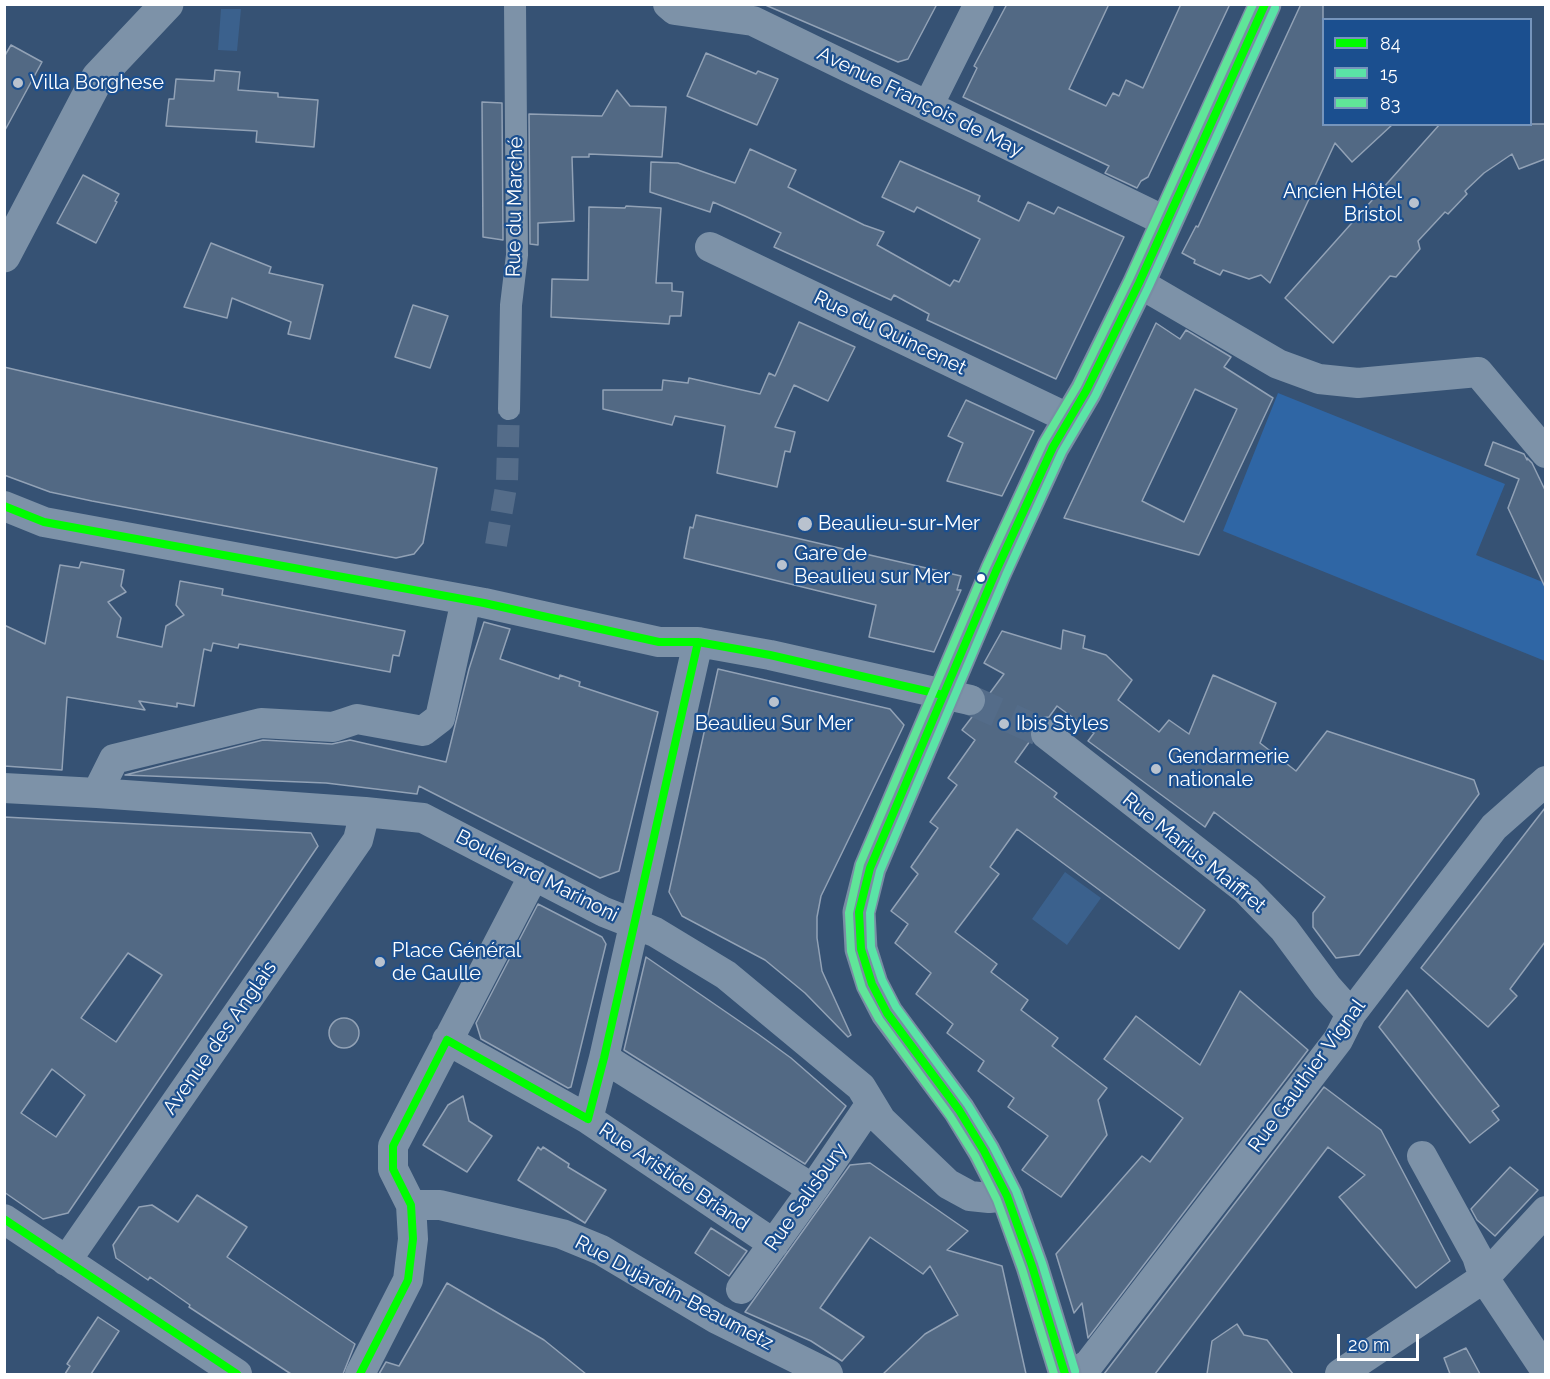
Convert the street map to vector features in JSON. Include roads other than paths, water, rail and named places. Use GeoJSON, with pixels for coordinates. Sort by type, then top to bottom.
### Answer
{"type":"FeatureCollection","features":[{"type":"Feature","properties":{"kind":"main road"},"geometry":{"type":"LineString","coordinates":[[1065,1374],[1032,1266],[1007,1196],[984,1150],[959,1110],[887,1013],[872,984],[861,949],[859,912],[870,868],[956,698],[1014,534],[1053,447],[1086,391],[1139,284],[1265,4]]}},
{"type":"Feature","properties":{"kind":"street"},"geometry":{"type":"LineString","coordinates":[[4,256],[98,77],[167,4]]}},
{"type":"Feature","properties":{"kind":"street","name":"Rue du Marché"},"geometry":{"type":"LineString","coordinates":[[509,409],[511,305],[518,255],[515,4]]}},
{"type":"Feature","properties":{"kind":"street","name":"Avenue François de May"},"geometry":{"type":"LineString","coordinates":[[668,4],[675,10],[753,21],[1167,222]]}},
{"type":"Feature","properties":{"kind":"street"},"geometry":{"type":"LineString","coordinates":[[928,105],[979,4]]}},
{"type":"Feature","properties":{"kind":"street","name":"Rue du Quincenet"},"geometry":{"type":"LineString","coordinates":[[710,246],[1070,419]]}},
{"type":"Feature","properties":{"kind":"street"},"geometry":{"type":"LineString","coordinates":[[1139,284],[1278,364],[1319,379],[1358,383],[1478,372],[1545,453]]}},
{"type":"Feature","properties":{"kind":"street"},"geometry":{"type":"LineString","coordinates":[[4,506],[44,522],[466,600],[659,642],[698,642],[770,655],[956,698]]}},
{"type":"Feature","properties":{"kind":"street"},"geometry":{"type":"LineString","coordinates":[[97,793],[114,759],[261,723],[333,727],[357,719],[423,731],[440,718],[466,600]]}},
{"type":"Feature","properties":{"kind":"street"},"geometry":{"type":"LineString","coordinates":[[588,1119],[604,1058],[698,642]]}},
{"type":"Feature","properties":{"kind":"street","name":"Rue Marius Maiffret"},"geometry":{"type":"LineString","coordinates":[[1046,734],[1246,890],[1284,929],[1327,987],[1351,1014]]}},
{"type":"Feature","properties":{"kind":"street","name":"Rue Gauthier Vignal"},"geometry":{"type":"LineString","coordinates":[[1073,1374],[1089,1364],[1338,1040],[1351,1014],[1494,827],[1545,781]]}},
{"type":"Feature","properties":{"kind":"street","name":"Boulevard Marinoni"},"geometry":{"type":"LineString","coordinates":[[4,788],[365,812],[423,818],[604,912],[655,932],[726,975],[861,1087],[881,1120],[948,1184],[970,1196],[989,1198],[1007,1196]]}},
{"type":"Feature","properties":{"kind":"street","name":"Avenue des Anglais"},"geometry":{"type":"LineString","coordinates":[[66,1261],[358,840],[365,812]]}},
{"type":"Feature","properties":{"kind":"street"},"geometry":{"type":"LineString","coordinates":[[360,1374],[408,1280],[413,1239],[411,1205],[393,1169],[393,1146],[534,875]]}},
{"type":"Feature","properties":{"kind":"street","name":"Rue Aristide Briand"},"geometry":{"type":"LineString","coordinates":[[447,1040],[588,1119],[774,1244]]}},
{"type":"Feature","properties":{"kind":"street"},"geometry":{"type":"LineString","coordinates":[[604,1058],[813,1189]]}},
{"type":"Feature","properties":{"kind":"street","name":"Rue Salisbury"},"geometry":{"type":"LineString","coordinates":[[741,1289],[870,1105]]}},
{"type":"Feature","properties":{"kind":"street"},"geometry":{"type":"LineString","coordinates":[[1422,1156],[1471,1246],[1484,1278],[1545,1371]]}},
{"type":"Feature","properties":{"kind":"street","name":"Rue Dujardin-Beaumetz"},"geometry":{"type":"LineString","coordinates":[[411,1205],[440,1205],[562,1234],[601,1250],[717,1319],[828,1374]]}},
{"type":"Feature","properties":{"kind":"street"},"geometry":{"type":"LineString","coordinates":[[1340,1374],[1484,1278],[1545,1211]]}},
{"type":"Feature","properties":{"kind":"street"},"geometry":{"type":"LineString","coordinates":[[4,1219],[237,1374]]}},
{"type":"Feature","properties":{"kind":"tunnel"},"geometry":{"type":"LineString","coordinates":[[496,545],[507,481],[509,409]]}},
{"type":"Feature","properties":{"kind":"tunnel"},"geometry":{"type":"LineString","coordinates":[[970,700],[1046,734]]}},
{"type":"Feature","properties":{"kind":"place","name":"Villa Borghese"},"geometry":{"type":"Point","coordinates":[18,83]}},
{"type":"Feature","properties":{"kind":"place","name":"Ancien Hôtel Bristol"},"geometry":{"type":"Point","coordinates":[1414,203]}},
{"type":"Feature","properties":{"kind":"place","name":"Beaulieu-sur-Mer"},"geometry":{"type":"Point","coordinates":[805,524]}},
{"type":"Feature","properties":{"kind":"place","name":"Gare de Beaulieu sur Mer"},"geometry":{"type":"Point","coordinates":[782,565]}},
{"type":"Feature","properties":{"kind":"place","name":"Beaulieu Sur Mer"},"geometry":{"type":"Point","coordinates":[774,702]}},
{"type":"Feature","properties":{"kind":"place","name":"Ibis Styles"},"geometry":{"type":"Point","coordinates":[1004,724]}},
{"type":"Feature","properties":{"kind":"place","name":"Gendarmerie nationale"},"geometry":{"type":"Point","coordinates":[1156,769]}},
{"type":"Feature","properties":{"kind":"place","name":"Place Général de Gaulle"},"geometry":{"type":"Point","coordinates":[380,962]}}]}
